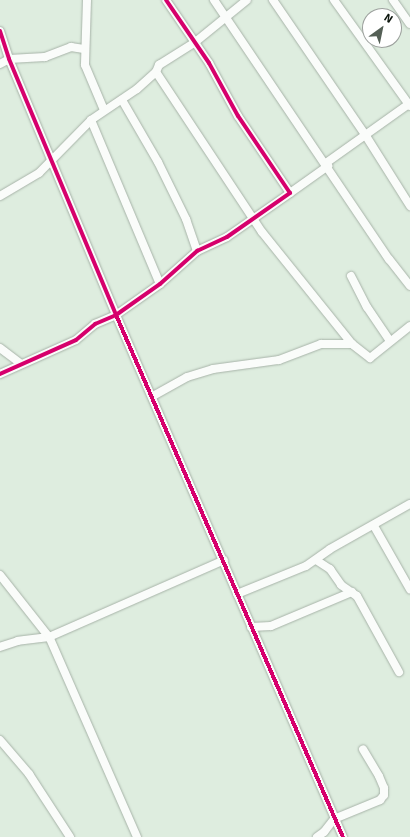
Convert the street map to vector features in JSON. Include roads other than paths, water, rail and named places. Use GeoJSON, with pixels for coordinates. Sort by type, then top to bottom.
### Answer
{"type":"FeatureCollection","features":[{"type":"Feature","properties":{"kind":"street"},"geometry":{"type":"LineString","coordinates":[[87,0],[84,49],[89,79],[104,110]]}},
{"type":"Feature","properties":{"kind":"street"},"geometry":{"type":"LineString","coordinates":[[166,0],[209,63],[238,116],[290,193]]}},
{"type":"Feature","properties":{"kind":"street"},"geometry":{"type":"LineString","coordinates":[[214,0],[327,165],[389,259],[410,286]]}},
{"type":"Feature","properties":{"kind":"street"},"geometry":{"type":"LineString","coordinates":[[0,196],[39,173],[91,120],[104,110],[122,100],[156,72],[159,65],[194,43],[224,16],[247,0]]}},
{"type":"Feature","properties":{"kind":"street"},"geometry":{"type":"LineString","coordinates":[[273,0],[366,136],[410,206]]}},
{"type":"Feature","properties":{"kind":"street"},"geometry":{"type":"LineString","coordinates":[[0,374],[76,340],[95,324],[116,315],[160,284],[197,251],[227,236],[290,193],[410,104],[334,0]]}},
{"type":"Feature","properties":{"kind":"street"},"geometry":{"type":"LineString","coordinates":[[394,0],[410,24]]}},
{"type":"Feature","properties":{"kind":"street"},"geometry":{"type":"LineString","coordinates":[[0,31],[9,59],[116,315],[153,396],[224,560],[251,627],[343,837]]}},
{"type":"Feature","properties":{"kind":"street"},"geometry":{"type":"LineString","coordinates":[[0,64],[9,59],[45,57],[71,47],[84,49]]}},
{"type":"Feature","properties":{"kind":"street"},"geometry":{"type":"LineString","coordinates":[[156,72],[252,218],[302,285],[352,344],[370,358],[410,326]]}},
{"type":"Feature","properties":{"kind":"street"},"geometry":{"type":"LineString","coordinates":[[122,100],[158,162],[186,219],[197,251]]}},
{"type":"Feature","properties":{"kind":"street"},"geometry":{"type":"LineString","coordinates":[[91,120],[160,284]]}},
{"type":"Feature","properties":{"kind":"street"},"geometry":{"type":"LineString","coordinates":[[350,276],[367,307],[390,341]]}},
{"type":"Feature","properties":{"kind":"street"},"geometry":{"type":"LineString","coordinates":[[153,396],[187,377],[213,369],[279,360],[320,344],[352,344]]}},
{"type":"Feature","properties":{"kind":"street"},"geometry":{"type":"LineString","coordinates":[[0,348],[20,364]]}},
{"type":"Feature","properties":{"kind":"street"},"geometry":{"type":"LineString","coordinates":[[237,594],[316,560],[343,541],[374,526],[410,504]]}},
{"type":"Feature","properties":{"kind":"street"},"geometry":{"type":"LineString","coordinates":[[374,526],[410,589]]}},
{"type":"Feature","properties":{"kind":"street"},"geometry":{"type":"LineString","coordinates":[[0,648],[18,641],[49,636],[224,560]]}},
{"type":"Feature","properties":{"kind":"street"},"geometry":{"type":"LineString","coordinates":[[316,560],[324,564],[341,585],[352,592],[363,604],[399,672]]}},
{"type":"Feature","properties":{"kind":"street"},"geometry":{"type":"LineString","coordinates":[[0,575],[49,636],[137,837]]}},
{"type":"Feature","properties":{"kind":"street"},"geometry":{"type":"LineString","coordinates":[[251,627],[272,626],[352,592]]}},
{"type":"Feature","properties":{"kind":"street"},"geometry":{"type":"LineString","coordinates":[[0,740],[29,774],[70,837]]}},
{"type":"Feature","properties":{"kind":"street"},"geometry":{"type":"LineString","coordinates":[[317,837],[324,832],[334,818],[380,800],[384,795],[384,788],[380,776],[363,749]]}}]}
